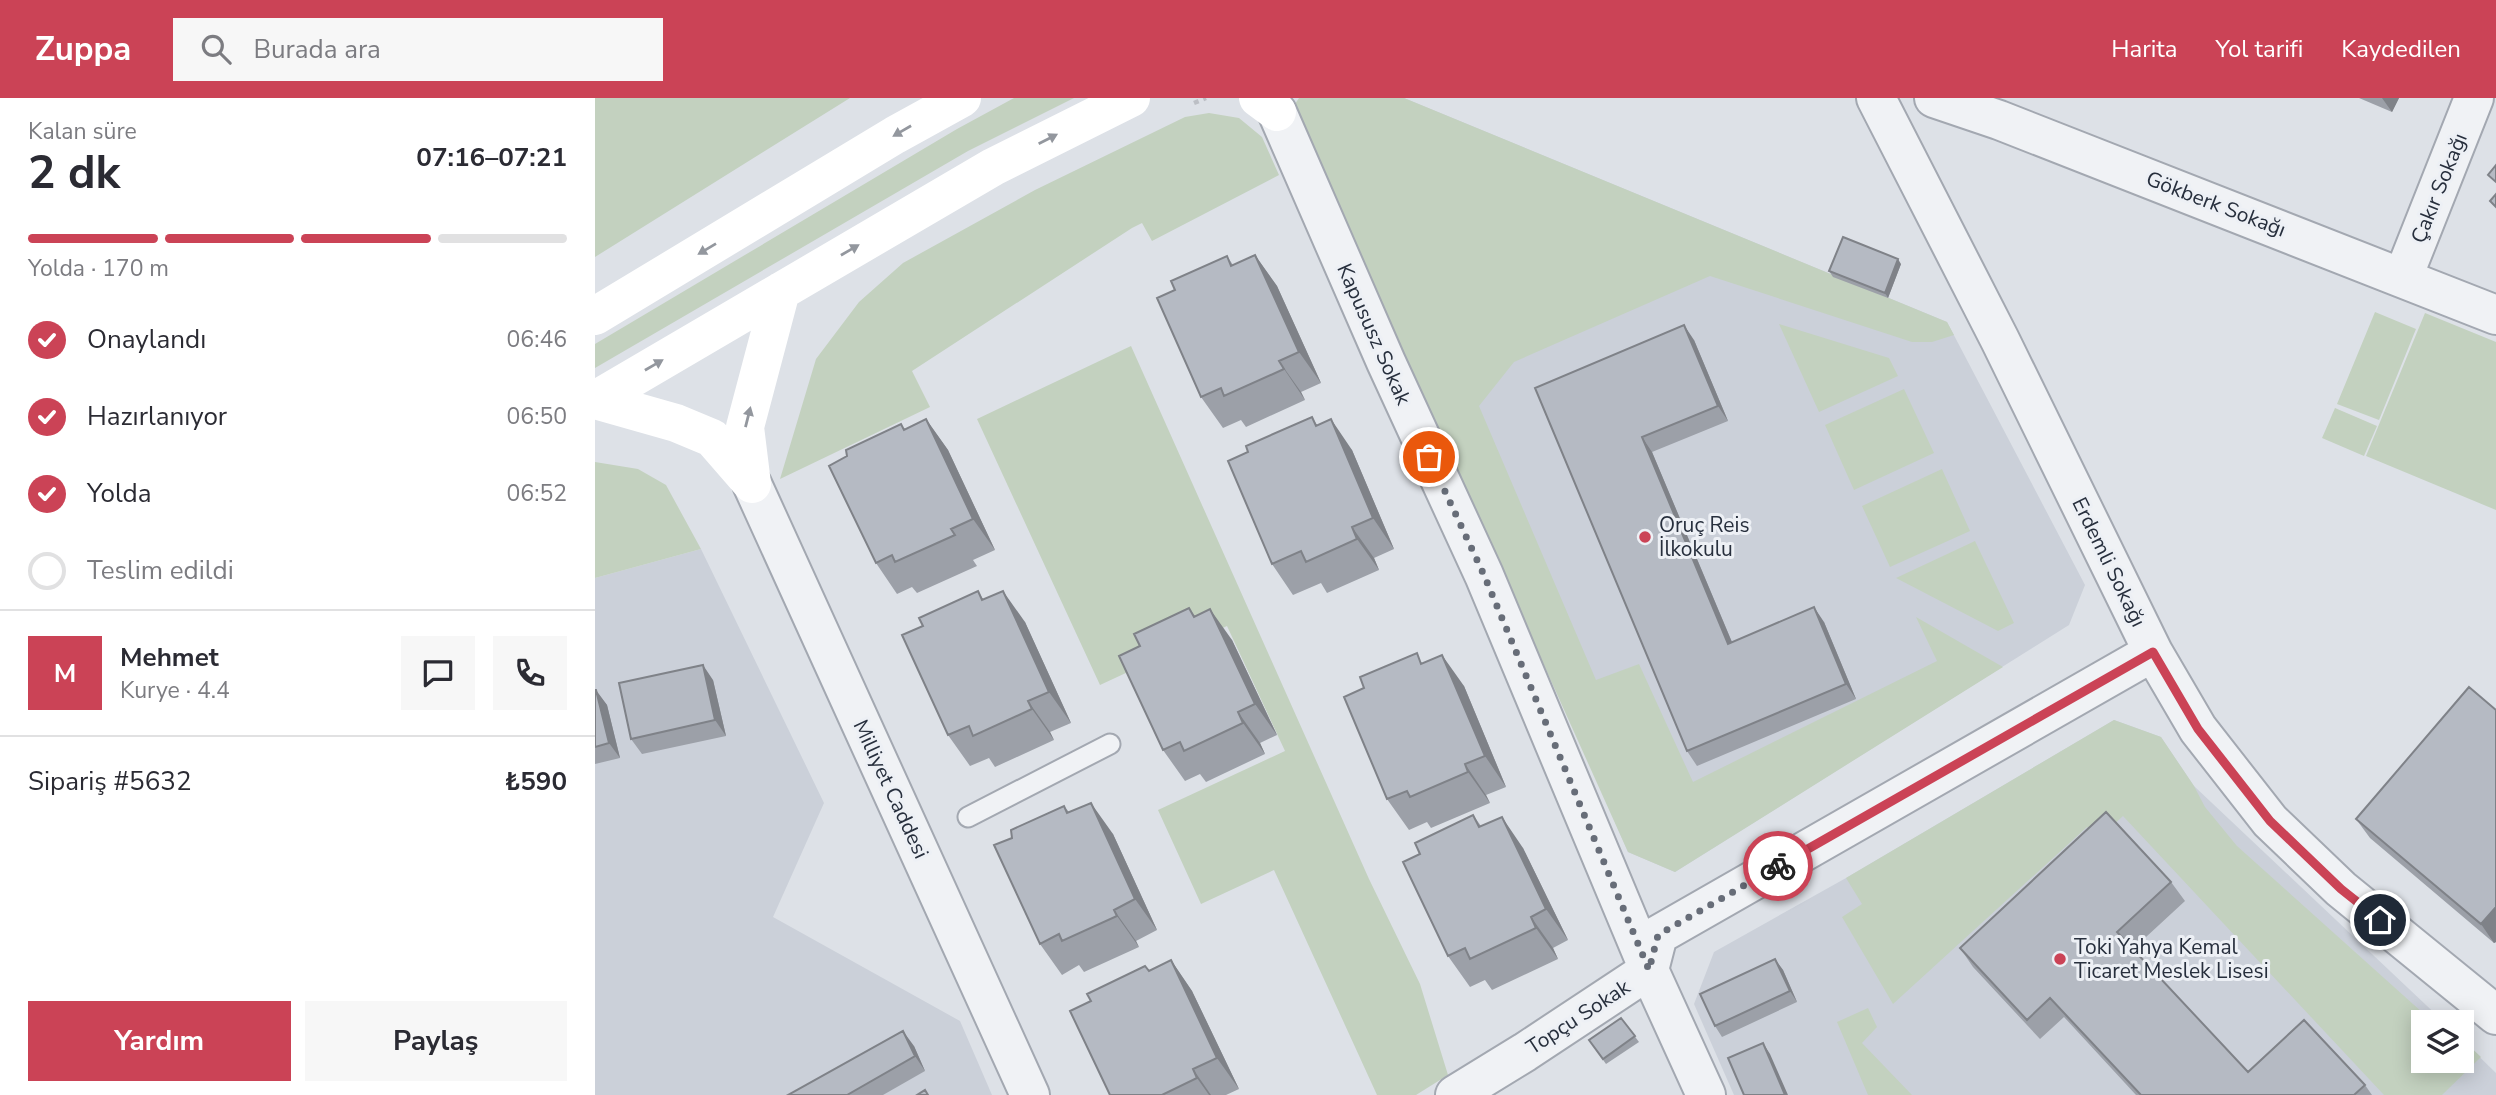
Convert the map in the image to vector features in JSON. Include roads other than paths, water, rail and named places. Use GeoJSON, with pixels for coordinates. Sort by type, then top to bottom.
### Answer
{"type":"FeatureCollection","features":[{"type":"Feature","properties":{"kind":"main road"},"geometry":{"type":"LineString","coordinates":[[595,316],[895,135],[962,98]]}},
{"type":"Feature","properties":{"kind":"main road"},"geometry":{"type":"LineString","coordinates":[[595,400],[993,167],[1131,98]]}},
{"type":"Feature","properties":{"kind":"main road"},"geometry":{"type":"LineString","coordinates":[[752,484],[745,427],[781,291]]}},
{"type":"Feature","properties":{"kind":"main road"},"geometry":{"type":"LineString","coordinates":[[595,400],[676,423],[712,438],[752,484]]}},
{"type":"Feature","properties":{"kind":"street","name":"Erdemli Sokağı"},"geometry":{"type":"LineString","coordinates":[[1876,98],[2006,353],[2153,652],[2198,729],[2270,821],[2341,889],[2496,1015]]}},
{"type":"Feature","properties":{"kind":"street","name":"Gökberk Sokağı"},"geometry":{"type":"LineString","coordinates":[[1934,98],[1999,120],[2403,277],[2496,316]]}},
{"type":"Feature","properties":{"kind":"street","name":"Çakır Sokağı"},"geometry":{"type":"LineString","coordinates":[[2403,277],[2475,98]]}},
{"type":"Feature","properties":{"kind":"street","name":"Kapususz Sokak"},"geometry":{"type":"LineString","coordinates":[[1271,103],[1484,575],[1649,970],[1706,1095]]}},
{"type":"Feature","properties":{"kind":"street","name":"Milliyet Caddesi"},"geometry":{"type":"LineString","coordinates":[[752,484],[1030,1095]]}},
{"type":"Feature","properties":{"kind":"street","name":"Topçu Sokak"},"geometry":{"type":"LineString","coordinates":[[1455,1095],[1649,970],[1658,935],[2153,652]]}},
{"type":"Feature","properties":{"kind":"lane"},"geometry":{"type":"LineString","coordinates":[[968,817],[1110,744]]}},
{"type":"Feature","properties":{"kind":"place","name":"Oruç Reis İlkokulu"},"geometry":{"type":"Point","coordinates":[1645,537]}},
{"type":"Feature","properties":{"kind":"place","name":"Toki Yahya Kemal Ticaret Meslek Lisesi"},"geometry":{"type":"Point","coordinates":[2060,959]}}]}
